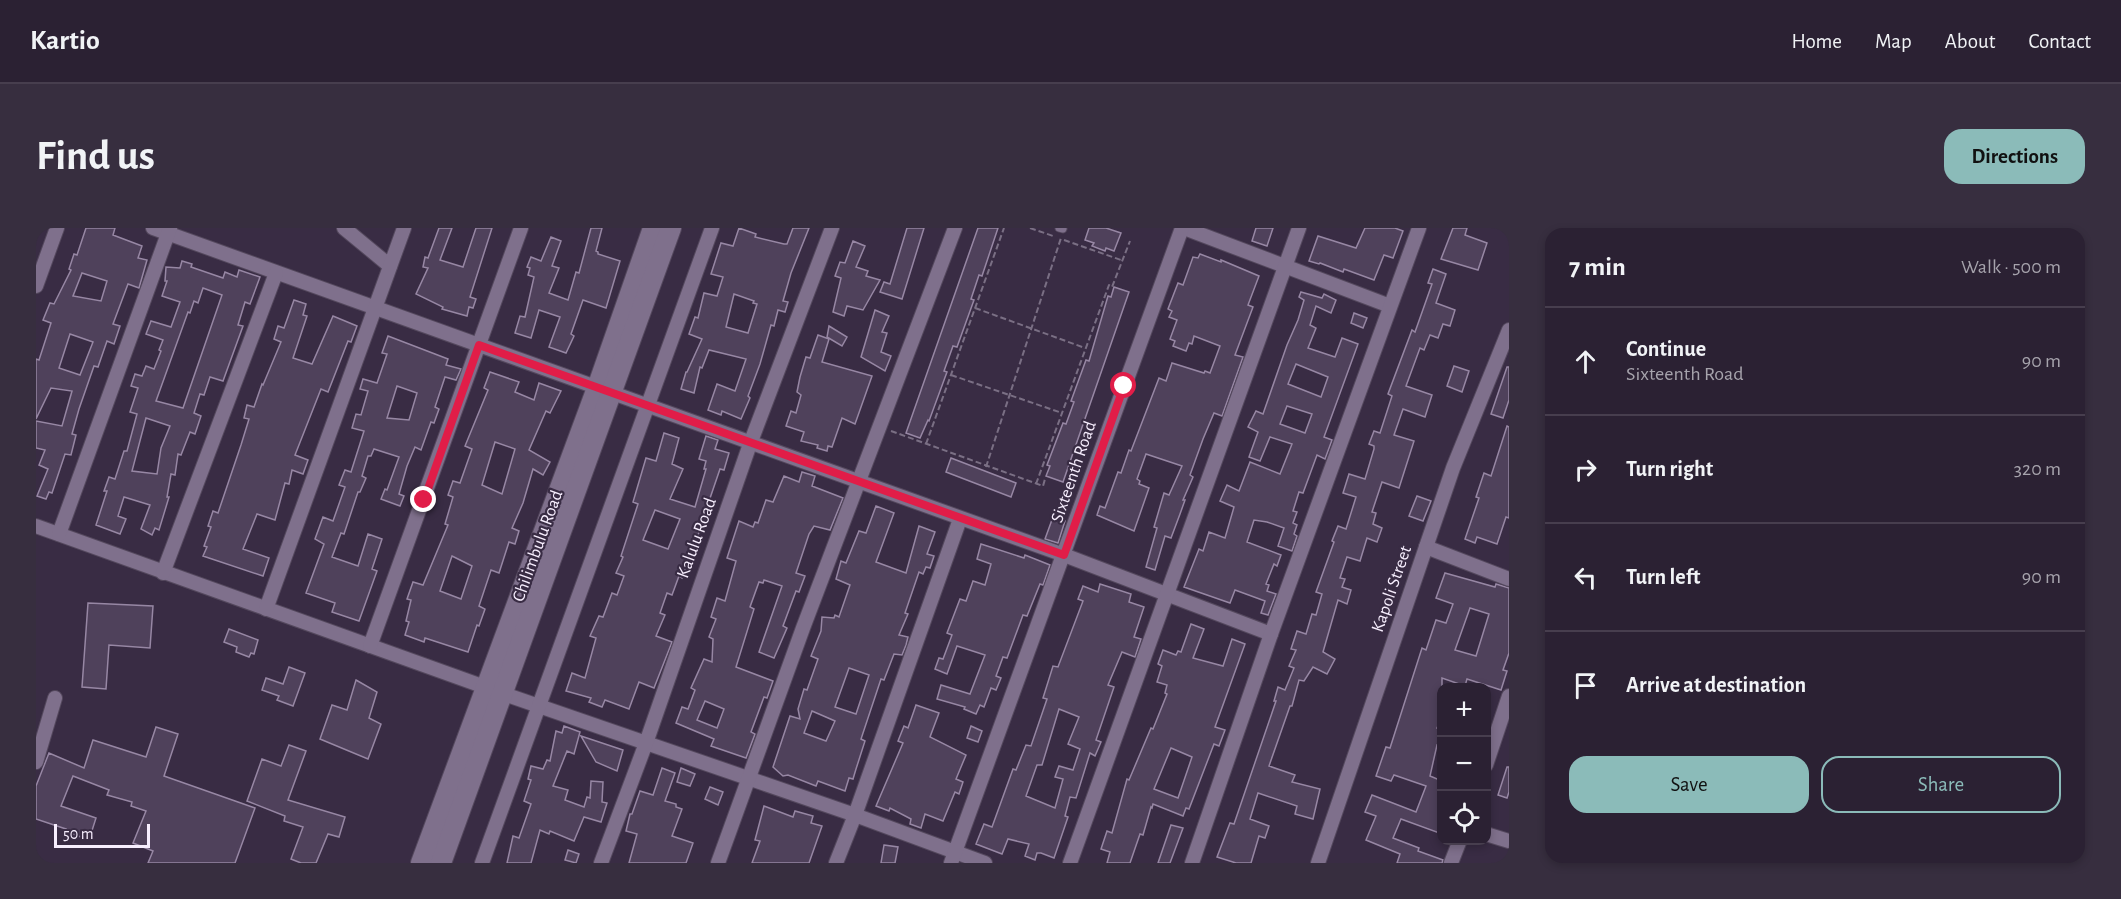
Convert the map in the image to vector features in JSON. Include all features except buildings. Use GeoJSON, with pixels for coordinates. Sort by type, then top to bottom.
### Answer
{"type":"FeatureCollection","features":[{"type":"Feature","properties":{"kind":"main road","name":"Chilimbulu Road"},"geometry":{"type":"LineString","coordinates":[[441,863],[504,694],[604,390],[653,228]]}},
{"type":"Feature","properties":{"kind":"main road","name":"Chilimbulu Road"},"geometry":{"type":"LineString","coordinates":[[421,863],[485,687],[671,228]]}},
{"type":"Feature","properties":{"kind":"street"},"geometry":{"type":"LineString","coordinates":[[36,286],[57,228]]}},
{"type":"Feature","properties":{"kind":"street"},"geometry":{"type":"LineString","coordinates":[[153,228],[169,231],[276,273],[1064,555],[1271,634]]}},
{"type":"Feature","properties":{"kind":"street"},"geometry":{"type":"LineString","coordinates":[[344,228],[390,266]]}},
{"type":"Feature","properties":{"kind":"street"},"geometry":{"type":"LineString","coordinates":[[267,609],[404,228]]}},
{"type":"Feature","properties":{"kind":"street"},"geometry":{"type":"LineString","coordinates":[[370,646],[521,228]]}},
{"type":"Feature","properties":{"kind":"street"},"geometry":{"type":"LineString","coordinates":[[482,863],[712,228]]}},
{"type":"Feature","properties":{"kind":"street","name":"Kalulu Road"},"geometry":{"type":"LineString","coordinates":[[601,863],[646,743],[694,598],[750,444],[832,228]]}},
{"type":"Feature","properties":{"kind":"street"},"geometry":{"type":"LineString","coordinates":[[718,863],[858,482],[955,228]]}},
{"type":"Feature","properties":{"kind":"street"},"geometry":{"type":"LineString","coordinates":[[1183,228],[1390,306]]}},
{"type":"Feature","properties":{"kind":"street","name":"Sixteenth Road"},"geometry":{"type":"LineString","coordinates":[[953,858],[1183,228]]}},
{"type":"Feature","properties":{"kind":"street"},"geometry":{"type":"LineString","coordinates":[[1070,863],[1299,228]]}},
{"type":"Feature","properties":{"kind":"street"},"geometry":{"type":"LineString","coordinates":[[1192,863],[1271,634],[1419,228]]}},
{"type":"Feature","properties":{"kind":"street"},"geometry":{"type":"LineString","coordinates":[[59,534],[169,231]]}},
{"type":"Feature","properties":{"kind":"street"},"geometry":{"type":"LineString","coordinates":[[163,573],[276,273]]}},
{"type":"Feature","properties":{"kind":"street","name":"Kapoli Street"},"geometry":{"type":"LineString","coordinates":[[1318,863],[1453,468],[1509,330]]}},
{"type":"Feature","properties":{"kind":"street"},"geometry":{"type":"LineString","coordinates":[[836,863],[960,519]]}},
{"type":"Feature","properties":{"kind":"street"},"geometry":{"type":"LineString","coordinates":[[36,526],[485,687]]}},
{"type":"Feature","properties":{"kind":"street"},"geometry":{"type":"LineString","coordinates":[[1426,547],[1509,579]]}},
{"type":"Feature","properties":{"kind":"street"},"geometry":{"type":"LineString","coordinates":[[504,694],[855,815],[953,858],[985,863]]}},
{"type":"Feature","properties":{"kind":"street"},"geometry":{"type":"LineString","coordinates":[[1491,750],[1509,696]]}},
{"type":"Feature","properties":{"kind":"street"},"geometry":{"type":"LineString","coordinates":[[36,762],[56,698]]}},
{"type":"Feature","properties":{"kind":"street"},"geometry":{"type":"LineString","coordinates":[[1491,836],[1509,841]]}},
{"type":"Feature","properties":{"kind":"street"},"geometry":{"type":"LineString","coordinates":[[1451,863],[1458,845]]}},
{"type":"Feature","properties":{"kind":"path"},"geometry":{"type":"LineString","coordinates":[[926,444],[1004,228]]}},
{"type":"Feature","properties":{"kind":"path"},"geometry":{"type":"LineString","coordinates":[[1030,228],[1122,260]]}},
{"type":"Feature","properties":{"kind":"path"},"geometry":{"type":"LineString","coordinates":[[986,466],[1061,239],[1061,229]]}},
{"type":"Feature","properties":{"kind":"path"},"geometry":{"type":"LineString","coordinates":[[1036,484],[1109,285],[1112,287],[1130,241]]}},
{"type":"Feature","properties":{"kind":"path"},"geometry":{"type":"LineString","coordinates":[[975,308],[1085,349]]}},
{"type":"Feature","properties":{"kind":"path"},"geometry":{"type":"LineString","coordinates":[[951,375],[1062,413]]}},
{"type":"Feature","properties":{"kind":"path"},"geometry":{"type":"LineString","coordinates":[[879,427],[1036,484],[1043,486],[1045,479]]}},
{"type":"Feature","properties":{"kind":"route"},"geometry":{"type":"LineString","coordinates":[[424,500],[479,345],[1064,555],[1124,386]]}}]}
